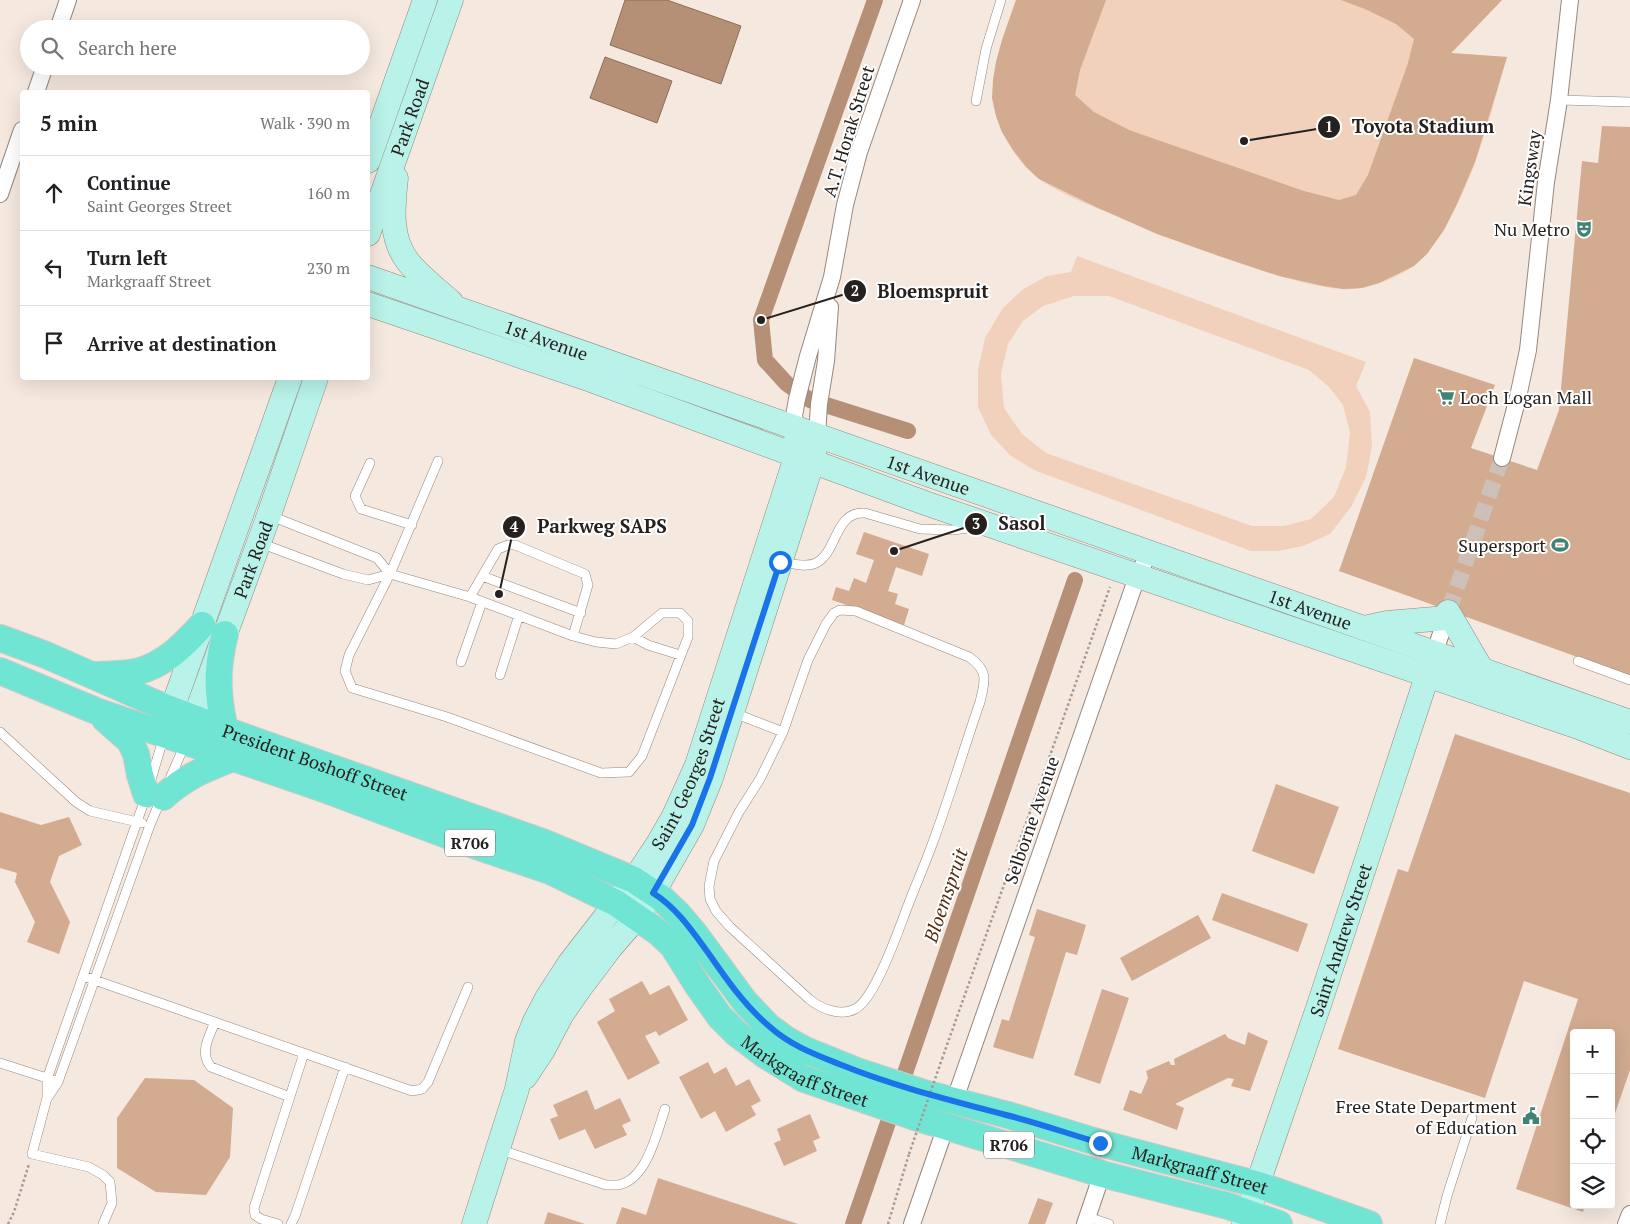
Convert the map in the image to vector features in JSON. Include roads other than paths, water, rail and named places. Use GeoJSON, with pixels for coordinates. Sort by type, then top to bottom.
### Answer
{"type":"FeatureCollection","features":[{"type":"Feature","properties":{"kind":"main road"},"geometry":{"type":"LineString","coordinates":[[93,676],[134,672],[164,661],[177,650],[214,629],[219,668],[219,703],[225,730]]}},
{"type":"Feature","properties":{"kind":"main road","name":"President Boshoff Street"},"geometry":{"type":"LineString","coordinates":[[0,638],[225,730],[545,843],[643,887]]}},
{"type":"Feature","properties":{"kind":"main road","name":"President Boshoff Street"},"geometry":{"type":"LineString","coordinates":[[0,671],[96,711],[321,788],[476,846],[550,871],[627,910]]}},
{"type":"Feature","properties":{"kind":"main road"},"geometry":{"type":"LineString","coordinates":[[96,711],[130,741],[136,754],[140,775],[154,796],[193,774],[233,758]]}},
{"type":"Feature","properties":{"kind":"main road","name":"Markgraaff Street"},"geometry":{"type":"LineString","coordinates":[[643,887],[661,898],[678,914],[745,1002],[769,1027],[804,1050],[857,1071],[919,1105],[946,1126],[1102,1174],[1228,1206],[1246,1219],[1279,1224]]}},
{"type":"Feature","properties":{"kind":"main road","name":"Markgraaff Street"},"geometry":{"type":"LineString","coordinates":[[627,910],[658,932],[673,946],[720,1017],[736,1033],[765,1056],[796,1075],[852,1096],[919,1105],[954,1102],[1008,1115],[1100,1143],[1259,1185],[1369,1224]]}},
{"type":"Feature","properties":{"kind":"main road"},"geometry":{"type":"LineString","coordinates":[[1100,1143],[1103,1161],[1102,1174]]}},
{"type":"Feature","properties":{"kind":"street"},"geometry":{"type":"LineString","coordinates":[[61,20],[68,0]]}},
{"type":"Feature","properties":{"kind":"street","name":"Park Road"},"geometry":{"type":"LineString","coordinates":[[370,155],[425,0]]}},
{"type":"Feature","properties":{"kind":"street","name":"Park Road"},"geometry":{"type":"LineString","coordinates":[[370,228],[451,0]]}},
{"type":"Feature","properties":{"kind":"street","name":"A.T. Horak Street"},"geometry":{"type":"LineString","coordinates":[[832,277],[808,356],[794,416],[806,432],[819,404],[826,361],[832,277],[845,205],[858,152],[912,0]]}},
{"type":"Feature","properties":{"kind":"street","name":"Kingsway"},"geometry":{"type":"LineString","coordinates":[[1502,458],[1528,350],[1546,182],[1570,0]]}},
{"type":"Feature","properties":{"kind":"street"},"geometry":{"type":"LineString","coordinates":[[37,90],[42,75]]}},
{"type":"Feature","properties":{"kind":"street"},"geometry":{"type":"LineString","coordinates":[[0,194],[20,136]]}},
{"type":"Feature","properties":{"kind":"street"},"geometry":{"type":"LineString","coordinates":[[401,139],[393,202],[394,228],[400,247],[407,261],[458,309]]}},
{"type":"Feature","properties":{"kind":"street","name":"1st Avenue"},"geometry":{"type":"LineString","coordinates":[[370,278],[1362,629],[1431,665],[1630,747]]}},
{"type":"Feature","properties":{"kind":"street","name":"1st Avenue"},"geometry":{"type":"LineString","coordinates":[[370,305],[591,380],[804,460],[1126,573],[1431,665],[1483,672],[1630,722]]}},
{"type":"Feature","properties":{"kind":"street","name":"Park Road"},"geometry":{"type":"LineString","coordinates":[[175,738],[214,629],[289,380]]}},
{"type":"Feature","properties":{"kind":"street","name":"Park Road"},"geometry":{"type":"LineString","coordinates":[[214,629],[259,543],[315,380]]}},
{"type":"Feature","properties":{"kind":"street","name":"Saint Georges Street"},"geometry":{"type":"LineString","coordinates":[[474,1224],[517,1089],[543,1050],[562,1014],[611,947],[627,910],[692,825],[710,778],[780,562],[804,460],[806,432]]}},
{"type":"Feature","properties":{"kind":"street","name":"Saint Georges Street"},"geometry":{"type":"LineString","coordinates":[[643,887],[659,842],[674,816],[696,765],[804,460]]}},
{"type":"Feature","properties":{"kind":"street","name":"Selborne Avenue"},"geometry":{"type":"LineString","coordinates":[[954,1102],[1126,573],[1148,553]]}},
{"type":"Feature","properties":{"kind":"street"},"geometry":{"type":"LineString","coordinates":[[1362,629],[1387,623],[1448,614]]}},
{"type":"Feature","properties":{"kind":"street"},"geometry":{"type":"LineString","coordinates":[[1431,665],[1448,614]]}},
{"type":"Feature","properties":{"kind":"street"},"geometry":{"type":"LineString","coordinates":[[1448,614],[1470,647],[1483,672]]}},
{"type":"Feature","properties":{"kind":"street","name":"Saint Andrew Street"},"geometry":{"type":"LineString","coordinates":[[1246,1219],[1259,1185],[1431,665]]}},
{"type":"Feature","properties":{"kind":"street"},"geometry":{"type":"LineString","coordinates":[[912,1224],[946,1126]]}},
{"type":"Feature","properties":{"kind":"street"},"geometry":{"type":"LineString","coordinates":[[1087,1220],[1102,1174]]}},
{"type":"Feature","properties":{"kind":"street"},"geometry":{"type":"LineString","coordinates":[[1626,1224],[1630,1214]]}},
{"type":"Feature","properties":{"kind":"lane"},"geometry":{"type":"LineString","coordinates":[[976,101],[986,49],[1001,0]]}},
{"type":"Feature","properties":{"kind":"lane"},"geometry":{"type":"LineString","coordinates":[[1558,100],[1630,102]]}},
{"type":"Feature","properties":{"kind":"lane"},"geometry":{"type":"LineString","coordinates":[[259,543],[343,574],[368,580],[390,574],[470,597],[574,636],[596,642],[616,644],[633,637],[662,613],[680,613],[688,621],[688,637],[642,756],[629,772],[601,773],[447,717],[352,688],[345,671],[349,655],[390,574],[438,461]]}},
{"type":"Feature","properties":{"kind":"lane"},"geometry":{"type":"LineString","coordinates":[[370,462],[355,496],[361,509],[412,525]]}},
{"type":"Feature","properties":{"kind":"lane"},"geometry":{"type":"LineString","coordinates":[[780,562],[807,565],[823,558],[845,521],[851,514],[858,512],[920,529],[970,529],[989,525]]}},
{"type":"Feature","properties":{"kind":"lane"},"geometry":{"type":"LineString","coordinates":[[269,515],[377,558],[390,574]]}},
{"type":"Feature","properties":{"kind":"lane"},"geometry":{"type":"LineString","coordinates":[[470,597],[498,549],[508,545],[515,545],[585,574],[588,586],[574,636]]}},
{"type":"Feature","properties":{"kind":"lane"},"geometry":{"type":"LineString","coordinates":[[482,576],[581,613]]}},
{"type":"Feature","properties":{"kind":"lane"},"geometry":{"type":"LineString","coordinates":[[461,662],[482,602]]}},
{"type":"Feature","properties":{"kind":"lane"},"geometry":{"type":"LineString","coordinates":[[840,610],[856,611],[969,657],[979,664],[984,671],[985,682],[980,702],[933,842],[888,956],[867,998],[855,1009],[844,1011],[830,1010],[818,1006],[809,1000],[729,926],[716,911],[710,899],[709,886],[714,861],[739,812],[760,779],[783,732],[808,660],[826,624],[834,613],[840,610]]}},
{"type":"Feature","properties":{"kind":"lane"},"geometry":{"type":"LineString","coordinates":[[500,675],[519,616]]}},
{"type":"Feature","properties":{"kind":"lane"},"geometry":{"type":"LineString","coordinates":[[633,637],[648,645],[680,655]]}},
{"type":"Feature","properties":{"kind":"lane"},"geometry":{"type":"LineString","coordinates":[[1578,661],[1630,680]]}},
{"type":"Feature","properties":{"kind":"lane"},"geometry":{"type":"LineString","coordinates":[[732,712],[783,732]]}},
{"type":"Feature","properties":{"kind":"lane"},"geometry":{"type":"LineString","coordinates":[[0,732],[76,802],[90,811],[150,825]]}},
{"type":"Feature","properties":{"kind":"lane"},"geometry":{"type":"LineString","coordinates":[[47,1098],[58,1082],[150,825],[154,796],[175,738]]}},
{"type":"Feature","properties":{"kind":"lane"},"geometry":{"type":"LineString","coordinates":[[103,1224],[112,1203],[110,1182],[103,1175],[89,1167],[32,1154],[47,1098],[47,1079],[137,823],[154,796],[175,738]]}},
{"type":"Feature","properties":{"kind":"lane"},"geometry":{"type":"LineString","coordinates":[[83,976],[412,1091],[422,1089],[428,1082],[468,986]]}},
{"type":"Feature","properties":{"kind":"lane"},"geometry":{"type":"LineString","coordinates":[[215,1022],[204,1054],[206,1061],[211,1067],[290,1097]]}},
{"type":"Feature","properties":{"kind":"lane"},"geometry":{"type":"LineString","coordinates":[[278,1224],[261,1219],[255,1214],[254,1208],[304,1053]]}},
{"type":"Feature","properties":{"kind":"lane"},"geometry":{"type":"LineString","coordinates":[[0,1063],[58,1082]]}},
{"type":"Feature","properties":{"kind":"lane"},"geometry":{"type":"LineString","coordinates":[[291,1224],[345,1068]]}},
{"type":"Feature","properties":{"kind":"lane"},"geometry":{"type":"LineString","coordinates":[[498,1149],[606,1185],[619,1185],[630,1180],[640,1172],[647,1159],[665,1109]]}},
{"type":"Feature","properties":{"kind":"lane"},"geometry":{"type":"LineString","coordinates":[[1440,1224],[1472,1118]]}},
{"type":"Feature","properties":{"kind":"lane"},"geometry":{"type":"LineString","coordinates":[[1087,1220],[1109,1224]]}},
{"type":"Feature","properties":{"kind":"waterway","name":"Bloemspruit"},"geometry":{"type":"LineString","coordinates":[[875,0],[761,320],[765,360],[787,384],[810,400],[908,431]]}},
{"type":"Feature","properties":{"kind":"waterway","name":"Bloemspruit"},"geometry":{"type":"LineString","coordinates":[[853,1224],[1075,580]]}},
{"type":"Feature","properties":{"kind":"tunnel"},"geometry":{"type":"LineString","coordinates":[[1449,610],[1502,458]]}},
{"type":"Feature","properties":{"kind":"place","name":"Toyota Stadium"},"geometry":{"type":"Point","coordinates":[1244,141]}},
{"type":"Feature","properties":{"kind":"place","name":"Nu Metro"},"geometry":{"type":"Point","coordinates":[1584,229]}},
{"type":"Feature","properties":{"kind":"place","name":"Bloemspruit"},"geometry":{"type":"Point","coordinates":[761,320]}},
{"type":"Feature","properties":{"kind":"place","name":"Loch Logan Mall"},"geometry":{"type":"Point","coordinates":[1446,397]}},
{"type":"Feature","properties":{"kind":"place","name":"Supersport"},"geometry":{"type":"Point","coordinates":[1560,545]}},
{"type":"Feature","properties":{"kind":"place","name":"Sasol"},"geometry":{"type":"Point","coordinates":[894,551]}},
{"type":"Feature","properties":{"kind":"place","name":"Parkweg SAPS"},"geometry":{"type":"Point","coordinates":[499,594]}},
{"type":"Feature","properties":{"kind":"place","name":"Free State Department of Education"},"geometry":{"type":"Point","coordinates":[1531,1116]}}]}
